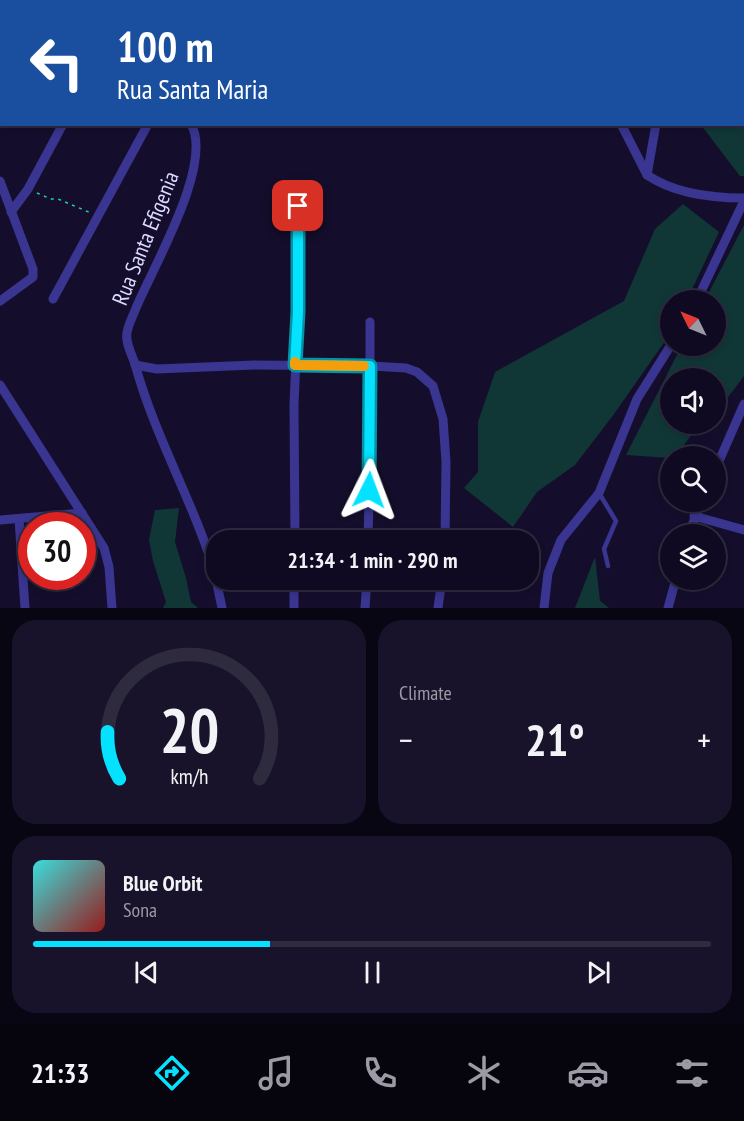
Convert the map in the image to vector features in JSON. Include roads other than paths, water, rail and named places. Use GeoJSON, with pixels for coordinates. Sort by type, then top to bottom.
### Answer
{"type":"FeatureCollection","features":[{"type":"Feature","properties":{"kind":"street"},"geometry":{"type":"LineString","coordinates":[[11,212],[28,189],[62,126]]}},
{"type":"Feature","properties":{"kind":"street"},"geometry":{"type":"LineString","coordinates":[[53,299],[146,126]]}},
{"type":"Feature","properties":{"kind":"street","name":"Rua Santa Efigenia"},"geometry":{"type":"LineString","coordinates":[[192,126],[196,139],[193,174],[126,335],[141,390],[206,547]]}},
{"type":"Feature","properties":{"kind":"street"},"geometry":{"type":"LineString","coordinates":[[622,126],[647,175],[696,195],[744,200],[702,290]]}},
{"type":"Feature","properties":{"kind":"street"},"geometry":{"type":"LineString","coordinates":[[647,175],[656,126]]}},
{"type":"Feature","properties":{"kind":"street"},"geometry":{"type":"LineString","coordinates":[[0,181],[3,202],[11,212],[29,258],[33,277],[0,301]]}},
{"type":"Feature","properties":{"kind":"street"},"geometry":{"type":"LineString","coordinates":[[295,530],[298,206]]}},
{"type":"Feature","properties":{"kind":"street"},"geometry":{"type":"LineString","coordinates":[[368,530],[370,322]]}},
{"type":"Feature","properties":{"kind":"street"},"geometry":{"type":"LineString","coordinates":[[544,608],[548,573],[561,540],[598,493],[637,399],[664,356]]}},
{"type":"Feature","properties":{"kind":"street"},"geometry":{"type":"LineString","coordinates":[[135,365],[157,369],[295,365],[370,366],[406,368],[417,372],[433,386],[443,419],[446,462],[445,530]]}},
{"type":"Feature","properties":{"kind":"street"},"geometry":{"type":"LineString","coordinates":[[0,385],[81,512]]}},
{"type":"Feature","properties":{"kind":"street"},"geometry":{"type":"LineString","coordinates":[[726,446],[744,404]]}},
{"type":"Feature","properties":{"kind":"street"},"geometry":{"type":"LineString","coordinates":[[692,524],[696,512]]}},
{"type":"Feature","properties":{"kind":"street"},"geometry":{"type":"LineString","coordinates":[[694,516],[744,530]]}},
{"type":"Feature","properties":{"kind":"street"},"geometry":{"type":"LineString","coordinates":[[0,520],[18,519]]}},
{"type":"Feature","properties":{"kind":"street"},"geometry":{"type":"LineString","coordinates":[[96,535],[108,558],[112,608]]}},
{"type":"Feature","properties":{"kind":"street"},"geometry":{"type":"LineString","coordinates":[[24,590],[25,608]]}},
{"type":"Feature","properties":{"kind":"street","name":"Rua Santa Efigenia"},"geometry":{"type":"LineString","coordinates":[[218,590],[222,608]]}},
{"type":"Feature","properties":{"kind":"street"},"geometry":{"type":"LineString","coordinates":[[294,590],[294,608]]}},
{"type":"Feature","properties":{"kind":"street"},"geometry":{"type":"LineString","coordinates":[[365,608],[366,590]]}},
{"type":"Feature","properties":{"kind":"street"},"geometry":{"type":"LineString","coordinates":[[438,608],[440,590]]}},
{"type":"Feature","properties":{"kind":"street"},"geometry":{"type":"LineString","coordinates":[[668,608],[673,590]]}},
{"type":"Feature","properties":{"kind":"lane"},"geometry":{"type":"LineString","coordinates":[[598,493],[616,521],[604,549],[608,566]]}}]}
